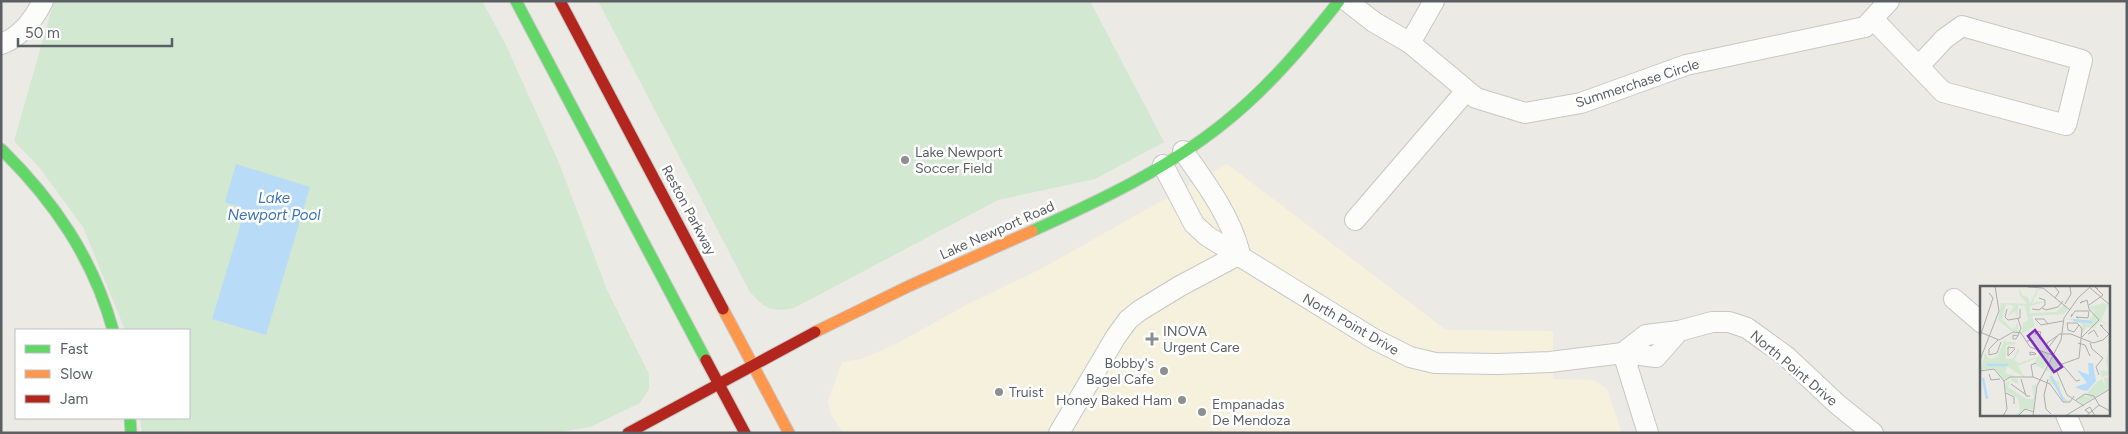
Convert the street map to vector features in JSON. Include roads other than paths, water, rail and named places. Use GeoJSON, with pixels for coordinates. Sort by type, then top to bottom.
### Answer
{"type":"FeatureCollection","features":[{"type":"Feature","properties":{"kind":"street"},"geometry":{"type":"LineString","coordinates":[[1,44],[22,31],[36,16],[43,1]]}},
{"type":"Feature","properties":{"kind":"street"},"geometry":{"type":"LineString","coordinates":[[516,1],[745,433]]}},
{"type":"Feature","properties":{"kind":"street","name":"Reston Parkway"},"geometry":{"type":"LineString","coordinates":[[560,1],[790,433]]}},
{"type":"Feature","properties":{"kind":"street","name":"Lake Newport Road"},"geometry":{"type":"LineString","coordinates":[[628,433],[754,364],[912,285],[1088,206],[1163,165],[1224,123],[1270,82],[1304,46],[1339,1]]}},
{"type":"Feature","properties":{"kind":"street","name":"Summerchase Circle"},"geometry":{"type":"LineString","coordinates":[[1347,1],[1374,22],[1410,43],[1476,98],[1525,113],[1580,103],[1686,66],[1865,27],[1889,1]]}},
{"type":"Feature","properties":{"kind":"street"},"geometry":{"type":"LineString","coordinates":[[1410,43],[1434,1]]}},
{"type":"Feature","properties":{"kind":"street"},"geometry":{"type":"LineString","coordinates":[[1873,19],[1943,92],[2066,125],[2082,60],[1962,26],[1944,39],[1919,66]]}},
{"type":"Feature","properties":{"kind":"street"},"geometry":{"type":"LineString","coordinates":[[1355,220],[1466,91]]}},
{"type":"Feature","properties":{"kind":"street"},"geometry":{"type":"LineString","coordinates":[[1,148],[21,167],[49,200],[76,241],[96,281],[113,329]]}},
{"type":"Feature","properties":{"kind":"street"},"geometry":{"type":"LineString","coordinates":[[1058,433],[1114,338],[1128,320],[1172,291],[1240,254],[1235,234],[1184,151]]}},
{"type":"Feature","properties":{"kind":"street","name":"North Point Drive"},"geometry":{"type":"LineString","coordinates":[[1163,165],[1194,224],[1216,242],[1240,254],[1315,304],[1374,339],[1410,357],[1436,362],[1497,364],[1559,361],[1623,353],[1656,358],[1679,331],[1712,322],[1729,322],[1747,328],[1787,357],[1837,404],[1873,433]]}},
{"type":"Feature","properties":{"kind":"street"},"geometry":{"type":"LineString","coordinates":[[1954,300],[1980,321]]}},
{"type":"Feature","properties":{"kind":"street"},"geometry":{"type":"LineString","coordinates":[[1623,353],[1648,433]]}},
{"type":"Feature","properties":{"kind":"street"},"geometry":{"type":"LineString","coordinates":[[2066,416],[2074,433]]}},
{"type":"Feature","properties":{"kind":"street"},"geometry":{"type":"LineString","coordinates":[[130,419],[131,433]]}},
{"type":"Feature","properties":{"kind":"water","name":"Lake Newport Pool"},"geometry":{"type":"Polygon","coordinates":[[[236,164],[310,187],[266,335],[212,319],[245,210],[225,202],[236,164]]]}},
{"type":"Feature","properties":{"kind":"place","name":"Lake Newport Soccer Field"},"geometry":{"type":"Point","coordinates":[905,160]}},
{"type":"Feature","properties":{"kind":"place","name":"INOVA Urgent Care"},"geometry":{"type":"Point","coordinates":[1152,339]}},
{"type":"Feature","properties":{"kind":"place","name":"Bobby's Bagel Cafe"},"geometry":{"type":"Point","coordinates":[1164,371]}},
{"type":"Feature","properties":{"kind":"place","name":"Truist"},"geometry":{"type":"Point","coordinates":[999,392]}},
{"type":"Feature","properties":{"kind":"place","name":"Honey Baked Ham"},"geometry":{"type":"Point","coordinates":[1182,400]}},
{"type":"Feature","properties":{"kind":"place","name":"Empanadas De Mendoza"},"geometry":{"type":"Point","coordinates":[1202,412]}}]}
